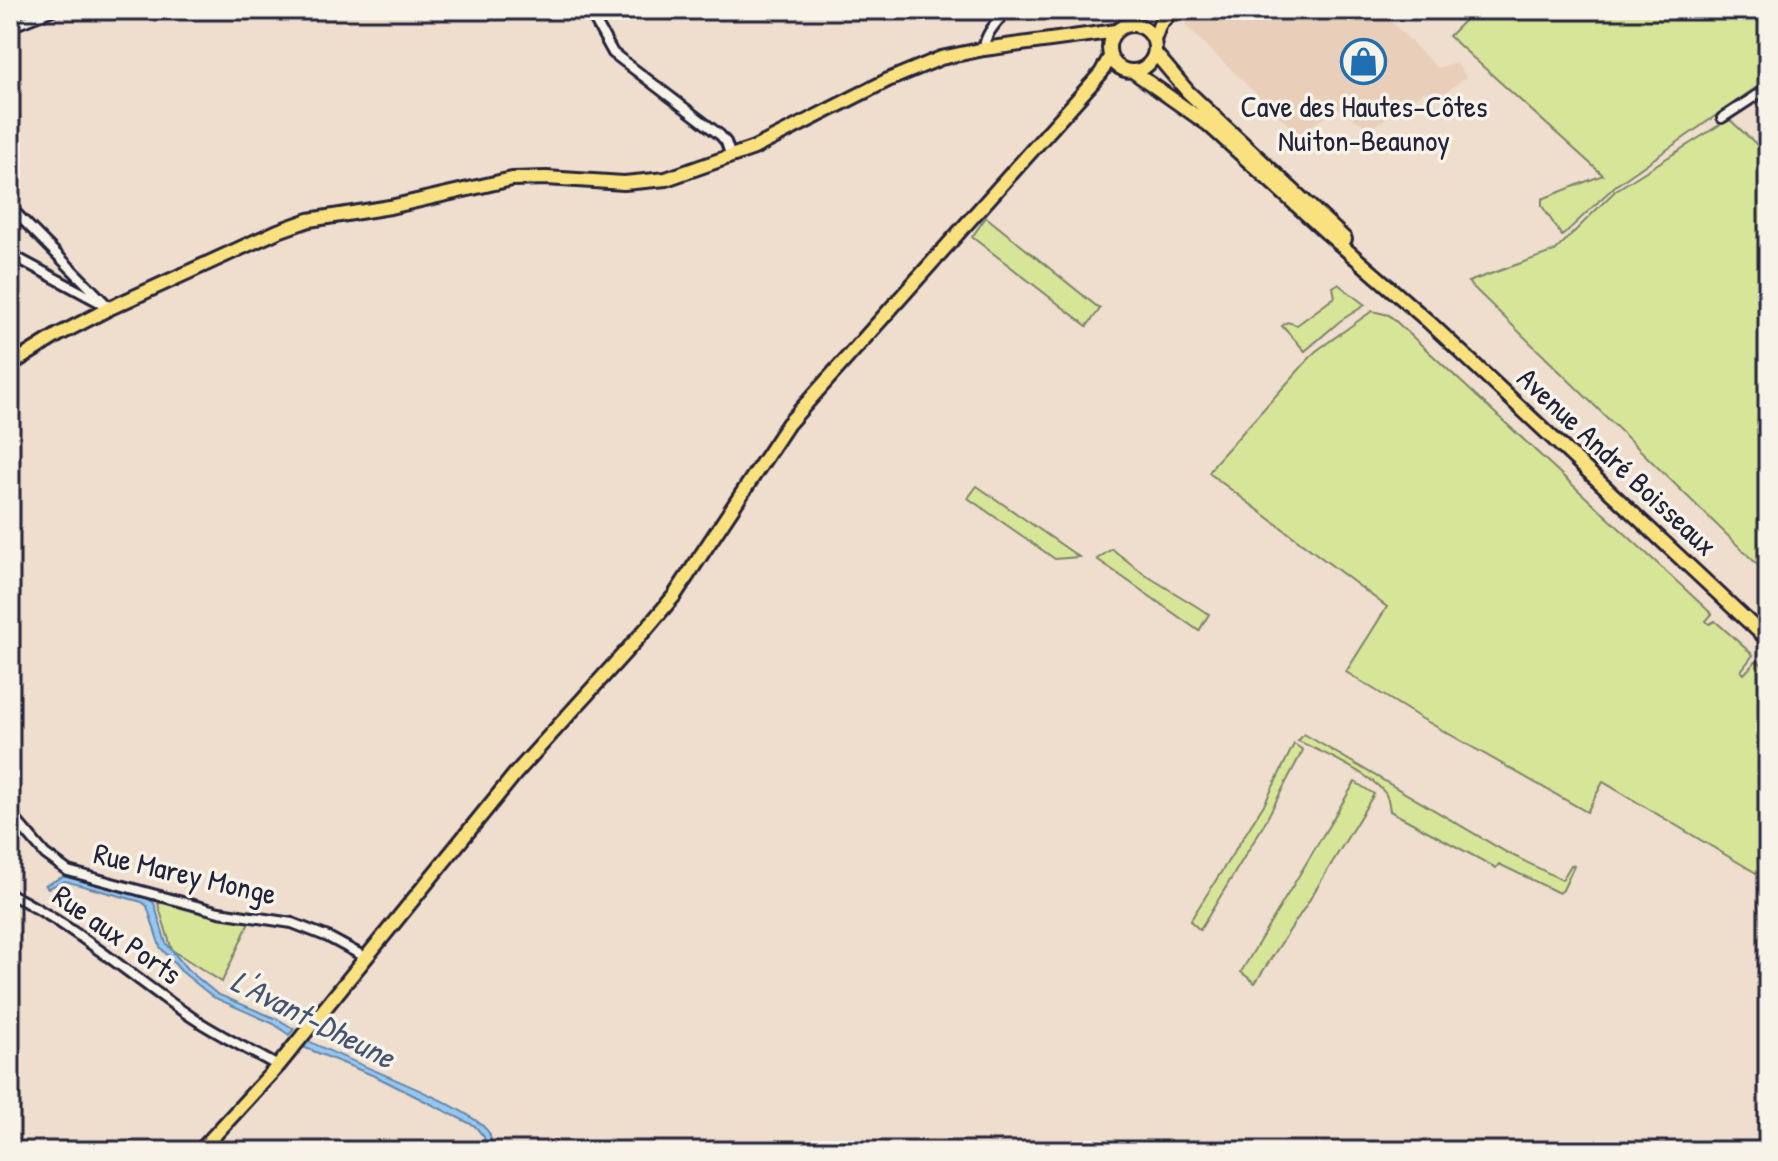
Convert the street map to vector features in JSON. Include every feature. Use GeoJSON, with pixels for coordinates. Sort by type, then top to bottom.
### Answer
{"type":"FeatureCollection","features":[{"type":"Feature","properties":{"kind":"main road"},"geometry":{"type":"LineString","coordinates":[[10,365],[110,308],[278,231],[309,220],[390,207],[512,179],[647,182],[677,175],[731,157],[920,66],[984,49],[1138,26],[1148,23],[1165,10]]}},
{"type":"Feature","properties":{"kind":"main road"},"geometry":{"type":"LineString","coordinates":[[1068,111],[1105,80],[1147,66],[1160,24],[1173,10]]}},
{"type":"Feature","properties":{"kind":"main road"},"geometry":{"type":"LineString","coordinates":[[1138,26],[1148,31],[1154,46]]}},
{"type":"Feature","properties":{"kind":"main road"},"geometry":{"type":"LineString","coordinates":[[200,1151],[278,1066],[515,774],[609,673],[674,596],[788,424],[1101,73],[1109,53],[1110,39],[1116,31]]}},
{"type":"Feature","properties":{"kind":"main road"},"geometry":{"type":"LineString","coordinates":[[1067,38],[1087,39],[1109,53],[1116,66],[1130,71]]}},
{"type":"Feature","properties":{"kind":"main road","name":"Avenue André Boisseaux"},"geometry":{"type":"LineString","coordinates":[[1154,46],[1188,92],[1429,322]]}},
{"type":"Feature","properties":{"kind":"main road","name":"Avenue André Boisseaux"},"geometry":{"type":"LineString","coordinates":[[1130,71],[1209,125],[1429,322],[1768,640]]}},
{"type":"Feature","properties":{"kind":"street"},"geometry":{"type":"LineString","coordinates":[[10,27],[53,10]]}},
{"type":"Feature","properties":{"kind":"street"},"geometry":{"type":"LineString","coordinates":[[589,10],[613,53],[720,135],[731,157]]}},
{"type":"Feature","properties":{"kind":"street"},"geometry":{"type":"LineString","coordinates":[[984,49],[991,30],[1007,10]]}},
{"type":"Feature","properties":{"kind":"street"},"geometry":{"type":"LineString","coordinates":[[1722,118],[1768,88]]}},
{"type":"Feature","properties":{"kind":"street"},"geometry":{"type":"LineString","coordinates":[[10,207],[110,308]]}},
{"type":"Feature","properties":{"kind":"street"},"geometry":{"type":"LineString","coordinates":[[10,254],[110,308]]}},
{"type":"Feature","properties":{"kind":"street","name":"Rue Marey Monge"},"geometry":{"type":"LineString","coordinates":[[10,813],[45,854],[68,871],[219,912],[292,923],[328,937],[365,957]]}},
{"type":"Feature","properties":{"kind":"street","name":"Rue aux Ports"},"geometry":{"type":"LineString","coordinates":[[10,894],[76,932],[194,1018],[278,1066]]}},
{"type":"Feature","properties":{"kind":"shaded area"},"geometry":{"type":"Polygon","coordinates":[[[1380,10],[1437,68],[1456,63],[1466,77],[1437,99],[1424,92],[1370,129],[1339,109],[1298,134],[1186,26],[1186,12],[1380,10]]]}},
{"type":"Feature","properties":{"kind":"green space"},"geometry":{"type":"Polygon","coordinates":[[[1475,10],[1768,10],[1768,79],[1615,186],[1562,236],[1542,206],[1542,199],[1603,175],[1449,36],[1475,10]]]}},
{"type":"Feature","properties":{"kind":"green space"},"geometry":{"type":"Polygon","coordinates":[[[1729,119],[1768,155],[1768,575],[1468,282],[1555,251],[1616,190],[1729,119]]]}},
{"type":"Feature","properties":{"kind":"green space"},"geometry":{"type":"Polygon","coordinates":[[[986,217],[1100,309],[1087,326],[972,237],[986,217]]]}},
{"type":"Feature","properties":{"kind":"green space"},"geometry":{"type":"Polygon","coordinates":[[[1338,284],[1365,305],[1340,321],[1305,351],[1282,326],[1287,322],[1297,325],[1335,297],[1333,287],[1338,284]]]}},
{"type":"Feature","properties":{"kind":"green space"},"geometry":{"type":"Polygon","coordinates":[[[1372,311],[1389,315],[1712,614],[1706,621],[1709,624],[1715,621],[1753,655],[1741,671],[1744,674],[1757,660],[1768,671],[1768,880],[1603,782],[1587,812],[1346,672],[1387,607],[1209,473],[1316,351],[1372,311]]]}},
{"type":"Feature","properties":{"kind":"green space"},"geometry":{"type":"Polygon","coordinates":[[[977,486],[1079,557],[1055,559],[968,498],[977,486]]]}},
{"type":"Feature","properties":{"kind":"green space"},"geometry":{"type":"Polygon","coordinates":[[[1112,549],[1144,574],[1209,614],[1199,631],[1097,559],[1112,549]]]}},
{"type":"Feature","properties":{"kind":"green space"},"geometry":{"type":"Polygon","coordinates":[[[1304,734],[1506,852],[1562,880],[1571,865],[1574,866],[1563,890],[1559,893],[1499,864],[1496,868],[1390,811],[1386,795],[1378,786],[1369,778],[1298,741],[1304,734]]]}},
{"type":"Feature","properties":{"kind":"green space"},"geometry":{"type":"Polygon","coordinates":[[[1294,744],[1303,750],[1263,826],[1200,930],[1190,921],[1265,803],[1294,744]]]}},
{"type":"Feature","properties":{"kind":"green space"},"geometry":{"type":"Polygon","coordinates":[[[1355,782],[1374,794],[1255,983],[1241,972],[1355,782]]]}},
{"type":"Feature","properties":{"kind":"green space"},"geometry":{"type":"Polygon","coordinates":[[[164,902],[249,923],[222,982],[172,950],[158,904],[164,902]]]}},
{"type":"Feature","properties":{"kind":"water"},"geometry":{"type":"Polygon","coordinates":[[[65,876],[147,898],[154,903],[166,943],[187,969],[217,994],[294,1029],[289,1035],[274,1024],[213,997],[181,971],[160,947],[147,906],[142,902],[65,881],[48,888],[45,885],[65,876]]]}},
{"type":"Feature","properties":{"kind":"water"},"geometry":{"type":"Polygon","coordinates":[[[307,1040],[458,1109],[489,1133],[492,1151],[486,1151],[484,1137],[475,1126],[377,1077],[303,1047],[307,1040]]]}},
{"type":"Feature","properties":{"kind":"place","name":"Cave des Hautes-Côtes Nuiton-Beaunoy"},"geometry":{"type":"Point","coordinates":[1364,61]}},
{"type":"Feature","properties":{"kind":"water label","name":"L'Avant-Dheune"},"geometry":{"type":"Point","coordinates":[313,1019]}}]}
